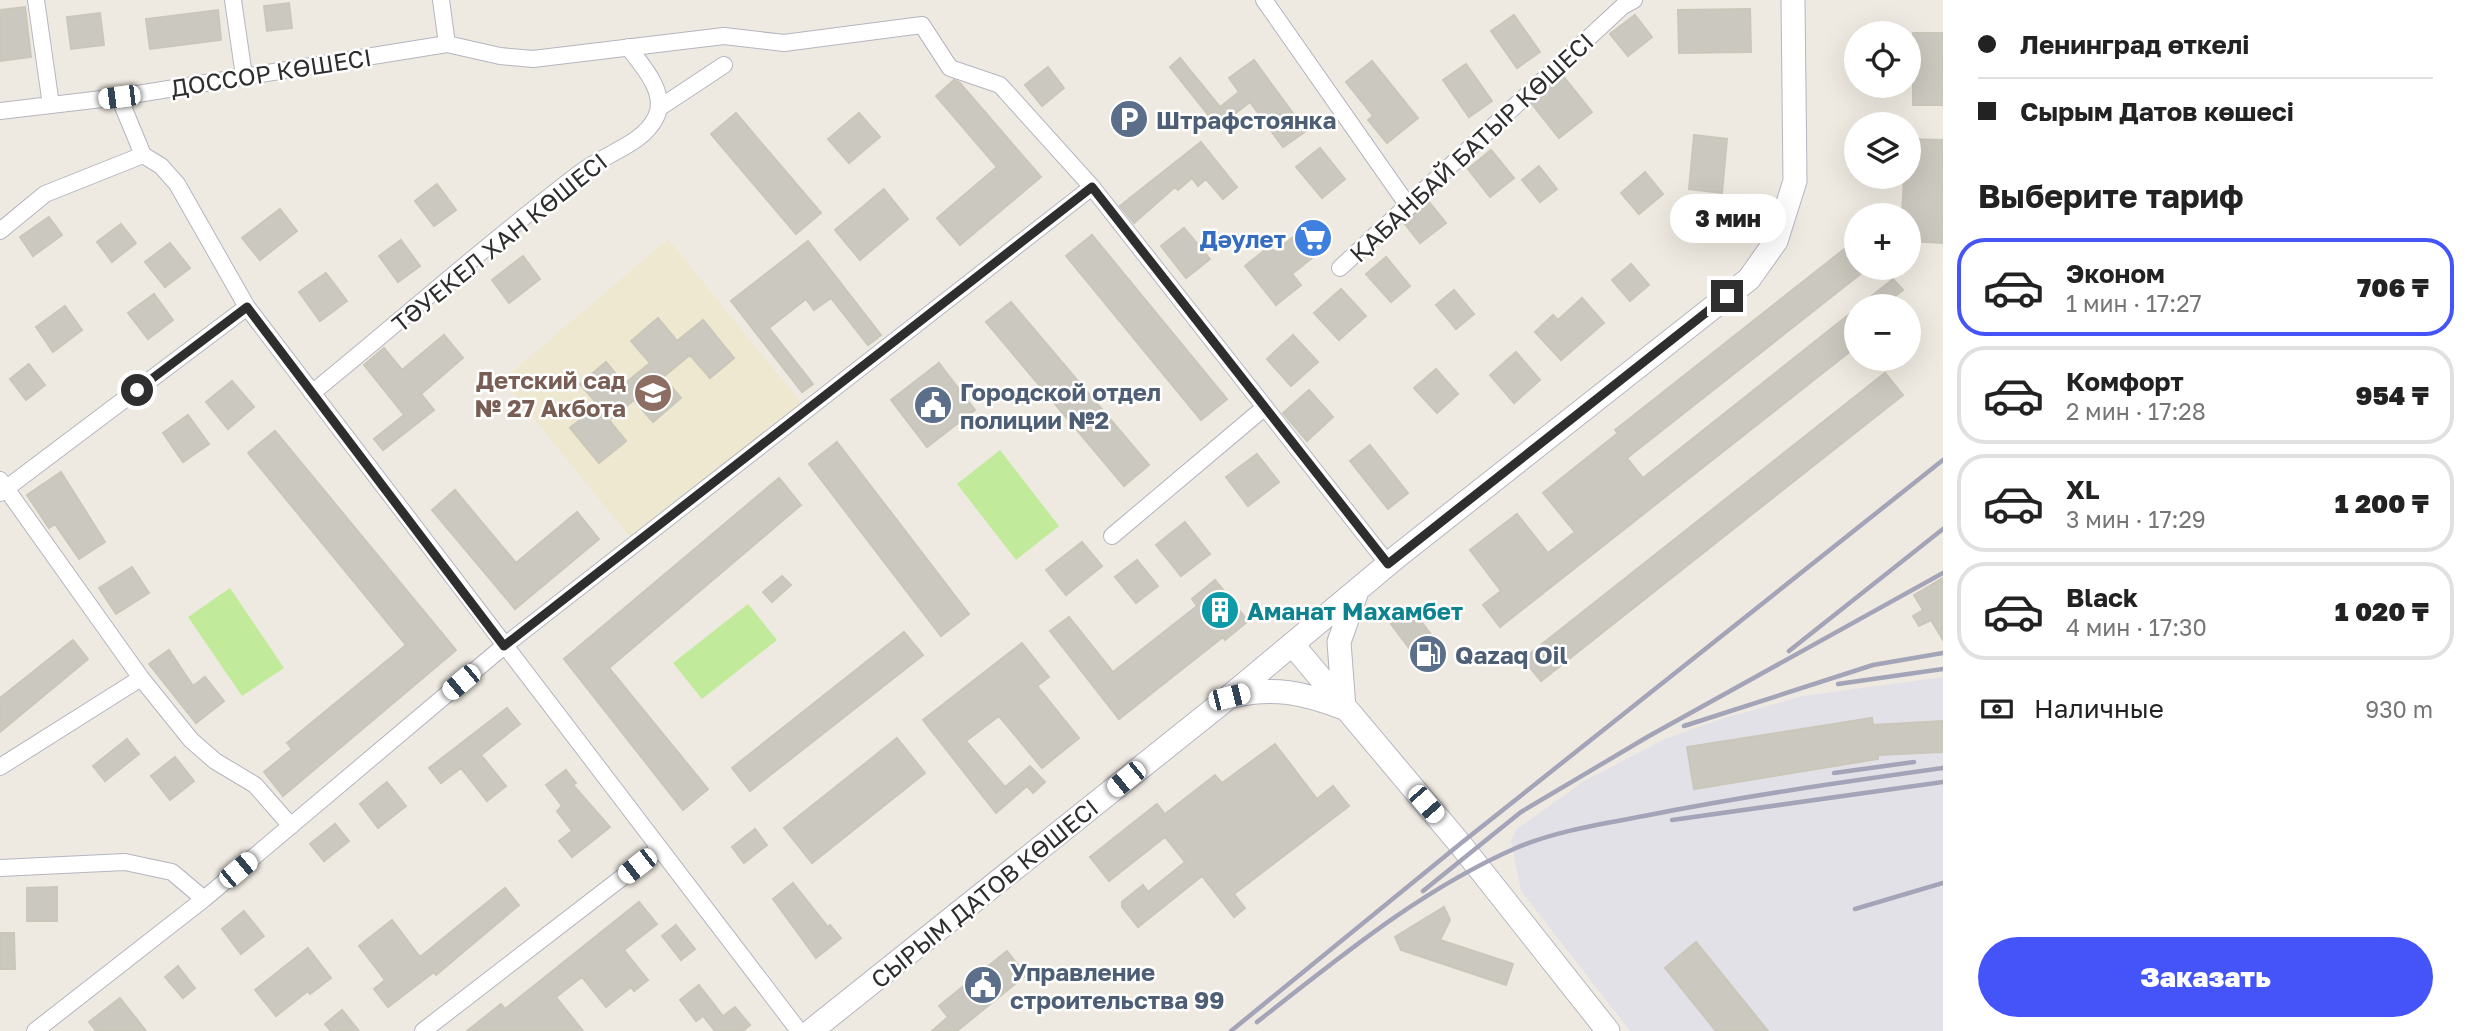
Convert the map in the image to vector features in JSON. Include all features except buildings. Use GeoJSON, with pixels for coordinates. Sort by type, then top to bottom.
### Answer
{"type":"FeatureCollection","features":[{"type":"Feature","properties":{"kind":"main road","name":"СЫРЫМ ДАТОВ КӨШЕСІ"},"geometry":{"type":"LineString","coordinates":[[811,1031],[1229,697],[1388,564],[1749,279],[1776,241],[1795,181],[1793,0]]}},
{"type":"Feature","properties":{"kind":"main road"},"geometry":{"type":"LineString","coordinates":[[1344,708],[1339,642],[1359,588]]}},
{"type":"Feature","properties":{"kind":"main road"},"geometry":{"type":"LineString","coordinates":[[1292,644],[1460,844],[1608,1031]]}},
{"type":"Feature","properties":{"kind":"main road"},"geometry":{"type":"LineString","coordinates":[[1229,697],[1258,690],[1281,689],[1306,693],[1344,708]]}},
{"type":"Feature","properties":{"kind":"street"},"geometry":{"type":"LineString","coordinates":[[36,0],[51,105]]}},
{"type":"Feature","properties":{"kind":"street"},"geometry":{"type":"LineString","coordinates":[[233,0],[244,76]]}},
{"type":"Feature","properties":{"kind":"street"},"geometry":{"type":"LineString","coordinates":[[441,0],[447,44]]}},
{"type":"Feature","properties":{"kind":"street"},"geometry":{"type":"LineString","coordinates":[[1264,0],[1409,207]]}},
{"type":"Feature","properties":{"kind":"street","name":"ҚАБАНБАЙ БАТЫР КӨШЕСІ"},"geometry":{"type":"LineString","coordinates":[[1340,268],[1613,16],[1634,0]]}},
{"type":"Feature","properties":{"kind":"street","name":"ДОССОР КӨШЕСІ"},"geometry":{"type":"LineString","coordinates":[[0,111],[119,97],[447,44],[500,56],[533,59],[724,36],[784,43],[922,25],[950,68],[1000,85],[1092,187]]}},
{"type":"Feature","properties":{"kind":"street"},"geometry":{"type":"LineString","coordinates":[[628,47],[651,77],[659,107],[724,65]]}},
{"type":"Feature","properties":{"kind":"street"},"geometry":{"type":"LineString","coordinates":[[119,97],[143,155],[161,166],[177,184],[247,307],[799,1031]]}},
{"type":"Feature","properties":{"kind":"street","name":"ТӘУЕКЕЛ ХАН КӨШЕСІ"},"geometry":{"type":"LineString","coordinates":[[312,393],[585,169],[638,138],[656,119],[659,107]]}},
{"type":"Feature","properties":{"kind":"street"},"geometry":{"type":"LineString","coordinates":[[0,231],[45,194],[143,155]]}},
{"type":"Feature","properties":{"kind":"street"},"geometry":{"type":"LineString","coordinates":[[35,1031],[204,899],[504,646],[1092,187],[1388,564]]}},
{"type":"Feature","properties":{"kind":"street"},"geometry":{"type":"LineString","coordinates":[[247,307],[2,487],[141,678],[191,740],[215,761],[255,785],[290,826]]}},
{"type":"Feature","properties":{"kind":"street"},"geometry":{"type":"LineString","coordinates":[[1112,536],[1265,407]]}},
{"type":"Feature","properties":{"kind":"street"},"geometry":{"type":"LineString","coordinates":[[0,766],[141,678]]}},
{"type":"Feature","properties":{"kind":"street"},"geometry":{"type":"LineString","coordinates":[[423,1031],[659,849]]}},
{"type":"Feature","properties":{"kind":"street"},"geometry":{"type":"LineString","coordinates":[[0,868],[125,862],[172,872],[204,899]]}},
{"type":"Feature","properties":{"kind":"shaded area","name":"Детский сад № 27 Акбота"},"geometry":{"type":"Polygon","coordinates":[[[668,239],[804,406],[629,536],[502,380],[668,239]]]}},
{"type":"Feature","properties":{"kind":"shaded area"},"geometry":{"type":"Polygon","coordinates":[[[1943,677],[1943,1031],[1630,1031],[1521,891],[1511,840],[1517,829],[1584,781],[1665,739],[1721,719],[1803,696],[1943,677]]]}},
{"type":"Feature","properties":{"kind":"green space"},"geometry":{"type":"Polygon","coordinates":[[[1000,450],[1059,526],[1016,560],[957,484],[1000,450]]]}},
{"type":"Feature","properties":{"kind":"green space"},"geometry":{"type":"Polygon","coordinates":[[[230,588],[284,668],[242,696],[188,617],[230,588]]]}},
{"type":"Feature","properties":{"kind":"green space"},"geometry":{"type":"Polygon","coordinates":[[[748,604],[777,640],[702,699],[673,663],[748,604]]]}},
{"type":"Feature","properties":{"kind":"railway"},"geometry":{"type":"LineString","coordinates":[[1231,1031],[1460,844],[1943,460]]}},
{"type":"Feature","properties":{"kind":"railway"},"geometry":{"type":"LineString","coordinates":[[1789,651],[1943,529]]}},
{"type":"Feature","properties":{"kind":"railway"},"geometry":{"type":"LineString","coordinates":[[1423,891],[1521,812],[1649,736],[1943,573]]}},
{"type":"Feature","properties":{"kind":"railway"},"geometry":{"type":"LineString","coordinates":[[1684,726],[1873,665],[1943,653]]}},
{"type":"Feature","properties":{"kind":"railway"},"geometry":{"type":"LineString","coordinates":[[1838,684],[1943,669]]}},
{"type":"Feature","properties":{"kind":"railway"},"geometry":{"type":"LineString","coordinates":[[1834,773],[1914,762]]}},
{"type":"Feature","properties":{"kind":"railway"},"geometry":{"type":"LineString","coordinates":[[1257,1022],[1413,905],[1481,865],[1531,842],[1579,829],[1719,802],[1943,768]]}},
{"type":"Feature","properties":{"kind":"railway"},"geometry":{"type":"LineString","coordinates":[[1672,820],[1943,782]]}},
{"type":"Feature","properties":{"kind":"railway"},"geometry":{"type":"LineString","coordinates":[[1855,909],[1943,883]]}},
{"type":"Feature","properties":{"kind":"place","name":"Штрафстоянка"},"geometry":{"type":"Point","coordinates":[1129,119]}},
{"type":"Feature","properties":{"kind":"place","name":"Дәулет"},"geometry":{"type":"Point","coordinates":[1313,238]}},
{"type":"Feature","properties":{"kind":"place","name":"Детский сад № 27 Акбота"},"geometry":{"type":"Point","coordinates":[653,393]}},
{"type":"Feature","properties":{"kind":"place","name":"Городской отдел полиции №2"},"geometry":{"type":"Point","coordinates":[933,405]}},
{"type":"Feature","properties":{"kind":"place","name":"Аманат Махамбет"},"geometry":{"type":"Point","coordinates":[1220,610]}},
{"type":"Feature","properties":{"kind":"place","name":"Qazaq Oil"},"geometry":{"type":"Point","coordinates":[1428,654]}},
{"type":"Feature","properties":{"kind":"place","name":"Управление строительства 99"},"geometry":{"type":"Point","coordinates":[983,985]}},
{"type":"Feature","properties":{"kind":"route"},"geometry":{"type":"LineString","coordinates":[[137,390],[247,307],[504,646],[972,279],[1034,236],[1092,187],[1388,564],[1727,296]]}}]}
